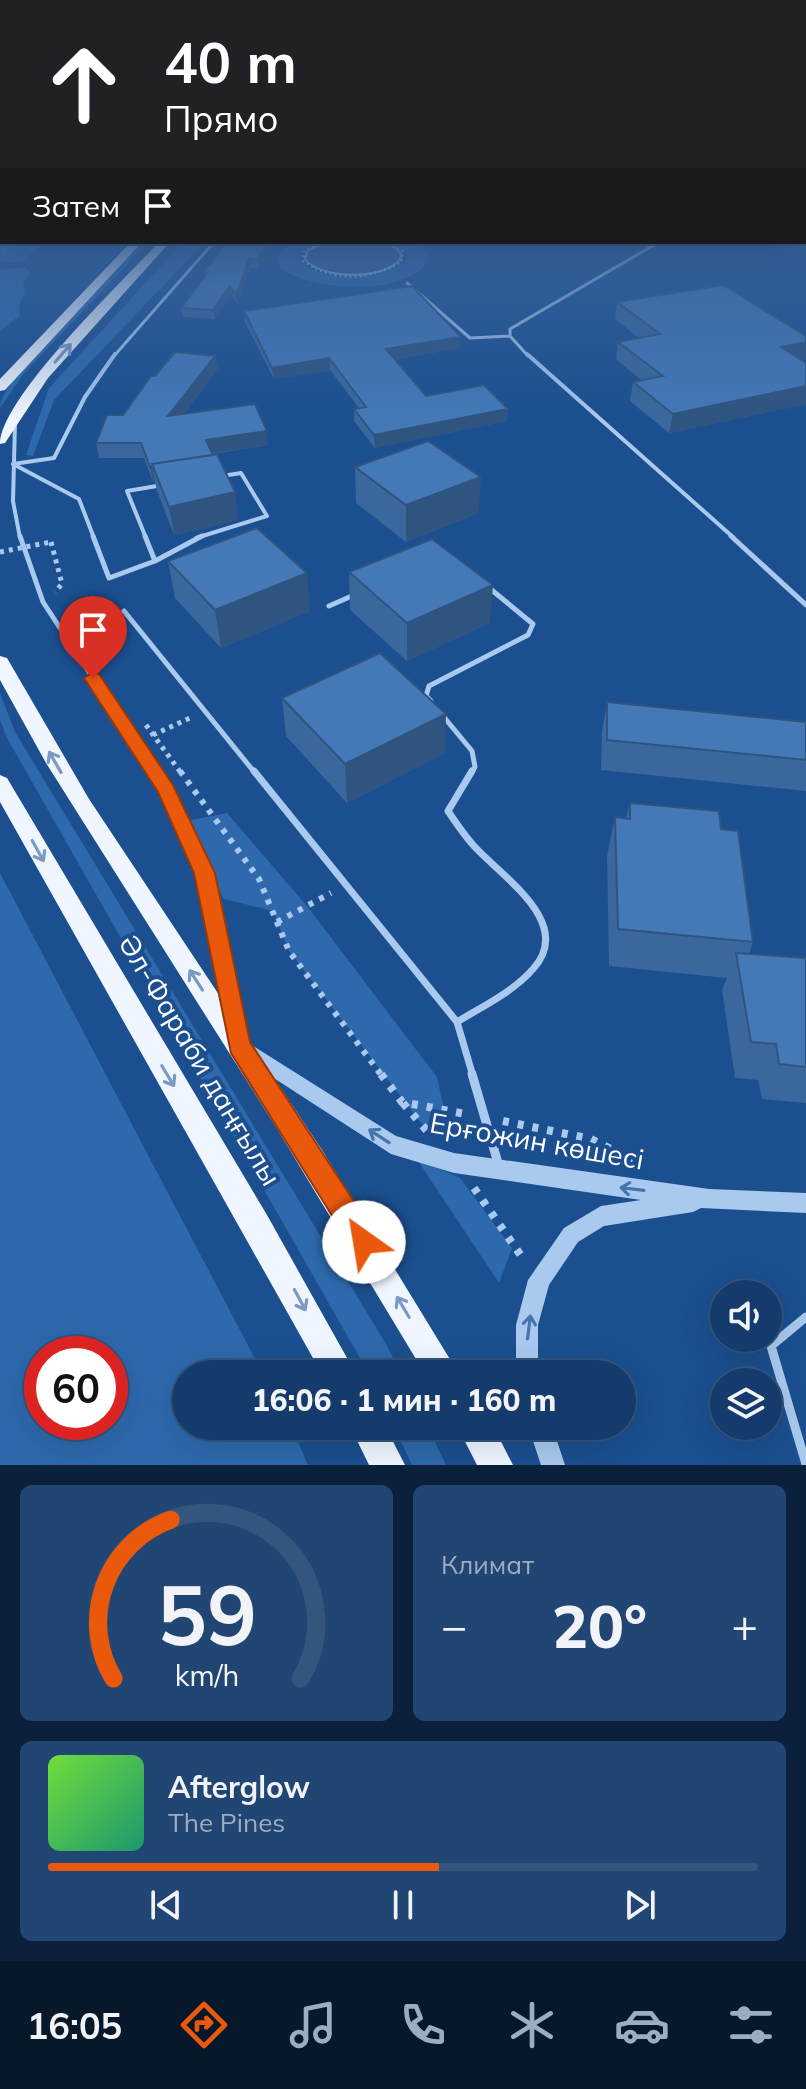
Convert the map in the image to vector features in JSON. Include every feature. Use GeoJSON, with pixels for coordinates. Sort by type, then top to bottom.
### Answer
{"type":"FeatureCollection","features":[{"type":"Feature","properties":{"kind":"main road"},"geometry":{"type":"LineString","coordinates":[[0,387],[99,282]]}},
{"type":"Feature","properties":{"kind":"main road"},"geometry":{"type":"LineString","coordinates":[[0,440],[15,415],[70,345],[128,282]]}},
{"type":"Feature","properties":{"kind":"main road","name":"Әл-Фараби даңғылы"},"geometry":{"type":"LineString","coordinates":[[0,662],[55,762],[119,867],[239,1045],[435,1360]]}},
{"type":"Feature","properties":{"kind":"main road","name":"Әл-Фараби даңғылы"},"geometry":{"type":"LineString","coordinates":[[0,783],[85,936],[290,1282],[332,1360]]}},
{"type":"Feature","properties":{"kind":"main road"},"geometry":{"type":"LineString","coordinates":[[375,1440],[388,1465]]}},
{"type":"Feature","properties":{"kind":"main road"},"geometry":{"type":"LineString","coordinates":[[482,1440],[496,1465]]}},
{"type":"Feature","properties":{"kind":"street","name":"Ерғожин көшесі"},"geometry":{"type":"LineString","coordinates":[[239,1045],[391,1144],[454,1163],[709,1199],[806,1203]]}},
{"type":"Feature","properties":{"kind":"street","name":"Ерғожин көшесі"},"geometry":{"type":"LineString","coordinates":[[527,1360],[527,1325],[539,1280],[571,1235],[601,1216],[709,1199]]}},
{"type":"Feature","properties":{"kind":"street"},"geometry":{"type":"LineString","coordinates":[[545,1440],[553,1465]]}},
{"type":"Feature","properties":{"kind":"lane"},"geometry":{"type":"LineString","coordinates":[[13,464],[54,458],[79,403],[112,356],[178,282]]}},
{"type":"Feature","properties":{"kind":"lane"},"geometry":{"type":"LineString","coordinates":[[590,282],[510,329],[510,336],[531,359],[806,605]]}},
{"type":"Feature","properties":{"kind":"lane"},"geometry":{"type":"LineString","coordinates":[[407,283],[470,338],[510,336]]}},
{"type":"Feature","properties":{"kind":"lane"},"geometry":{"type":"LineString","coordinates":[[15,415],[13,501],[22,548],[43,602],[166,790],[205,873],[239,1045]]}},
{"type":"Feature","properties":{"kind":"lane"},"geometry":{"type":"LineString","coordinates":[[13,464],[79,499],[109,578],[155,561],[197,538],[267,516],[241,473],[213,477]]}},
{"type":"Feature","properties":{"kind":"lane"},"geometry":{"type":"LineString","coordinates":[[155,561],[127,491],[170,484]]}},
{"type":"Feature","properties":{"kind":"lane"},"geometry":{"type":"LineString","coordinates":[[457,1022],[528,975],[538,965],[546,947],[545,925],[538,911],[472,844],[448,811],[475,767],[472,751],[426,696],[429,686],[528,635],[533,624],[478,579]]}},
{"type":"Feature","properties":{"kind":"lane"},"geometry":{"type":"LineString","coordinates":[[329,606],[357,593]]}},
{"type":"Feature","properties":{"kind":"lane"},"geometry":{"type":"LineString","coordinates":[[124,611],[457,1022],[500,1170]]}},
{"type":"Feature","properties":{"kind":"lane"},"geometry":{"type":"LineString","coordinates":[[806,1317],[771,1346],[806,1464]]}},
{"type":"Feature","properties":{"kind":"path"},"geometry":{"type":"LineString","coordinates":[[0,552],[51,542],[62,584],[55,590],[57,600]]}},
{"type":"Feature","properties":{"kind":"path"},"geometry":{"type":"LineString","coordinates":[[136,712],[259,879],[289,951],[434,1140]]}},
{"type":"Feature","properties":{"kind":"path"},"geometry":{"type":"LineString","coordinates":[[153,735],[190,718]]}},
{"type":"Feature","properties":{"kind":"path"},"geometry":{"type":"LineString","coordinates":[[277,922],[331,893]]}},
{"type":"Feature","properties":{"kind":"path"},"geometry":{"type":"LineString","coordinates":[[402,1102],[591,1139],[644,1166]]}},
{"type":"Feature","properties":{"kind":"path"},"geometry":{"type":"LineString","coordinates":[[468,1179],[524,1260]]}},
{"type":"Feature","properties":{"kind":"shaded area"},"geometry":{"type":"Polygon","coordinates":[[[0,282],[24,282],[20,315],[0,331],[0,282]]]}},
{"type":"Feature","properties":{"kind":"shaded area"},"geometry":{"type":"Polygon","coordinates":[[[102,282],[110,282],[25,372],[0,408],[5,393],[18,373],[102,282]]]}},
{"type":"Feature","properties":{"kind":"shaded area"},"geometry":{"type":"Polygon","coordinates":[[[146,282],[166,282],[54,400],[33,456],[26,455],[49,388],[146,282]]]}},
{"type":"Feature","properties":{"kind":"shaded area"},"geometry":{"type":"Polygon","coordinates":[[[316,282],[391,282],[380,285],[316,282]]]}},
{"type":"Feature","properties":{"kind":"shaded area"},"geometry":{"type":"Polygon","coordinates":[[[0,693],[15,732],[394,1360],[361,1360],[7,738],[0,720],[0,693]]]}},
{"type":"Feature","properties":{"kind":"shaded area"},"geometry":{"type":"Polygon","coordinates":[[[227,813],[307,906],[437,1077],[444,1110],[425,1128],[289,951],[273,911],[224,899],[181,822],[227,813]]]}},
{"type":"Feature","properties":{"kind":"shaded area"},"geometry":{"type":"Polygon","coordinates":[[[0,873],[256,1360],[172,1360],[172,1440],[297,1440],[308,1465],[0,1465],[0,873]]]}},
{"type":"Feature","properties":{"kind":"shaded area"},"geometry":{"type":"Polygon","coordinates":[[[416,1158],[460,1178],[512,1248],[499,1283],[416,1158]]]}},
{"type":"Feature","properties":{"kind":"shaded area"},"geometry":{"type":"Polygon","coordinates":[[[400,1440],[434,1440],[446,1465],[412,1465],[400,1440]]]}},
{"type":"Feature","properties":{"kind":"building"},"geometry":{"type":"Polygon","coordinates":[[[200,282],[241,282],[236,296],[230,286],[213,310],[181,308],[200,282]]]}},
{"type":"Feature","properties":{"kind":"building"},"geometry":{"type":"Polygon","coordinates":[[[723,285],[806,336],[806,342],[781,347],[806,363],[806,386],[673,414],[633,382],[663,376],[618,342],[660,334],[617,302],[723,285]]]}},
{"type":"Feature","properties":{"kind":"building"},"geometry":{"type":"Polygon","coordinates":[[[412,286],[461,337],[386,349],[426,396],[484,385],[508,409],[374,435],[354,409],[366,407],[329,358],[272,368],[244,311],[412,286]]]}},
{"type":"Feature","properties":{"kind":"building"},"geometry":{"type":"Polygon","coordinates":[[[175,352],[215,356],[168,416],[255,404],[267,431],[206,440],[213,455],[152,464],[150,467],[141,443],[96,443],[107,415],[123,415],[151,376],[155,376],[175,352]]]}},
{"type":"Feature","properties":{"kind":"building"},"geometry":{"type":"Polygon","coordinates":[[[428,441],[481,477],[406,505],[355,467],[428,441]]]}},
{"type":"Feature","properties":{"kind":"building"},"geometry":{"type":"Polygon","coordinates":[[[217,454],[235,492],[169,507],[152,464],[217,454]]]}},
{"type":"Feature","properties":{"kind":"building"},"geometry":{"type":"Polygon","coordinates":[[[257,528],[307,573],[215,610],[168,561],[257,528]]]}},
{"type":"Feature","properties":{"kind":"building"},"geometry":{"type":"Polygon","coordinates":[[[432,539],[493,585],[407,623],[349,572],[432,539]]]}},
{"type":"Feature","properties":{"kind":"building"},"geometry":{"type":"Polygon","coordinates":[[[380,653],[446,714],[345,764],[282,698],[380,653]]]}},
{"type":"Feature","properties":{"kind":"building"},"geometry":{"type":"Polygon","coordinates":[[[607,702],[806,722],[806,760],[607,740],[607,702]]]}},
{"type":"Feature","properties":{"kind":"building"},"geometry":{"type":"Polygon","coordinates":[[[630,803],[719,811],[721,829],[738,831],[753,942],[618,929],[615,817],[630,819],[630,803]]]}},
{"type":"Feature","properties":{"kind":"building"},"geometry":{"type":"Polygon","coordinates":[[[736,953],[806,958],[806,1067],[779,1064],[776,1044],[751,1042],[736,953]]]}},
{"type":"Feature","properties":{"kind":"route"},"geometry":{"type":"LineString","coordinates":[[93,678],[166,790],[205,873],[239,1045],[364,1242]]}}]}
